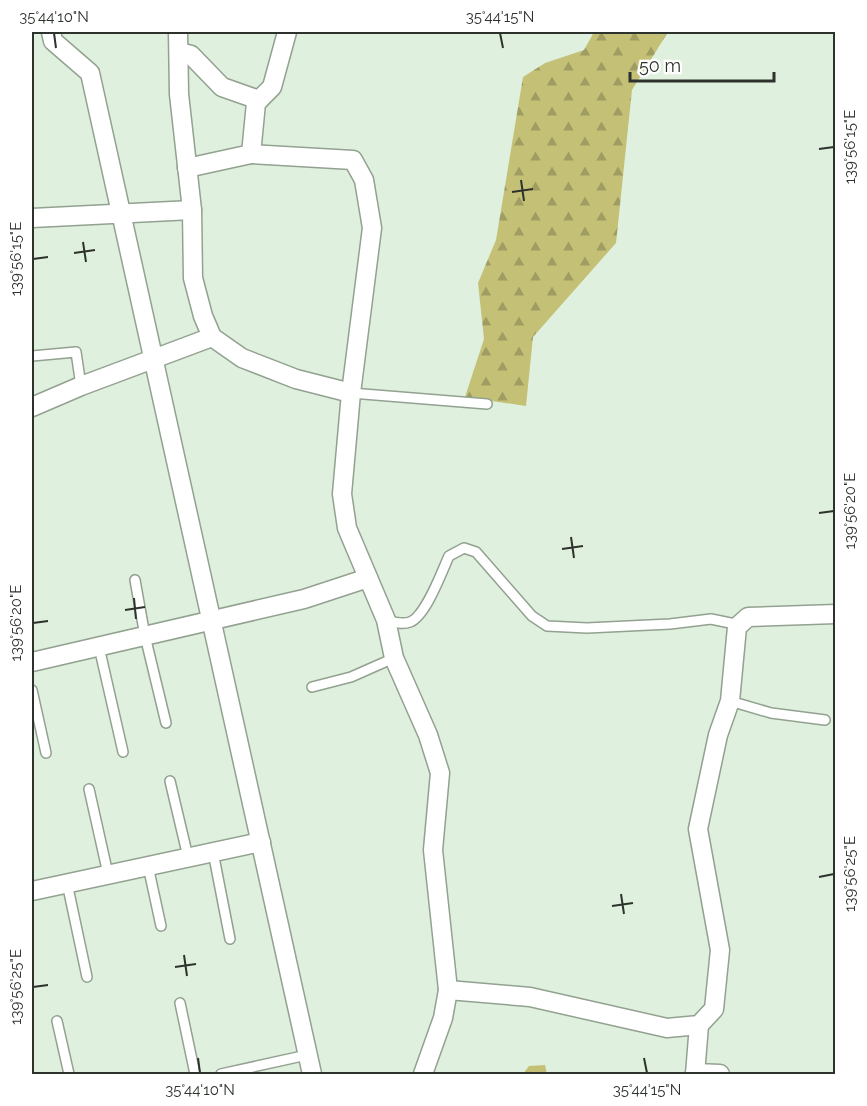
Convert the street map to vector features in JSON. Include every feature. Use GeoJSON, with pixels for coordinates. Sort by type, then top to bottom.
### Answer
{"type":"FeatureCollection","features":[{"type":"Feature","properties":{"kind":"street"},"geometry":{"type":"LineString","coordinates":[[51,32],[53,41],[90,73],[312,1074]]}},
{"type":"Feature","properties":{"kind":"street"},"geometry":{"type":"LineString","coordinates":[[178,32],[179,94],[192,210],[193,278],[203,316],[213,337],[242,358],[296,379],[351,393]]}},
{"type":"Feature","properties":{"kind":"street"},"geometry":{"type":"LineString","coordinates":[[251,154],[256,103],[272,87],[287,32]]}},
{"type":"Feature","properties":{"kind":"street"},"geometry":{"type":"LineString","coordinates":[[179,52],[191,55],[222,87],[259,100]]}},
{"type":"Feature","properties":{"kind":"street"},"geometry":{"type":"LineString","coordinates":[[187,168],[251,154],[353,160],[364,180],[372,228],[351,393],[342,494],[347,528],[386,620],[394,658],[428,735],[440,773],[433,850],[447,990],[442,1018],[423,1074]]}},
{"type":"Feature","properties":{"kind":"street"},"geometry":{"type":"LineString","coordinates":[[32,218],[192,210]]}},
{"type":"Feature","properties":{"kind":"street"},"geometry":{"type":"LineString","coordinates":[[32,407],[81,386],[213,337]]}},
{"type":"Feature","properties":{"kind":"street"},"geometry":{"type":"LineString","coordinates":[[32,662],[304,599],[368,578]]}},
{"type":"Feature","properties":{"kind":"street"},"geometry":{"type":"LineString","coordinates":[[720,1074],[695,1074],[699,1025],[714,1009],[720,950],[698,829],[718,735],[730,701],[737,627],[748,617],[836,614]]}},
{"type":"Feature","properties":{"kind":"street"},"geometry":{"type":"LineString","coordinates":[[32,891],[261,842]]}},
{"type":"Feature","properties":{"kind":"street"},"geometry":{"type":"LineString","coordinates":[[447,990],[530,997],[667,1028],[699,1025]]}},
{"type":"Feature","properties":{"kind":"lane"},"geometry":{"type":"LineString","coordinates":[[32,356],[76,352],[81,386]]}},
{"type":"Feature","properties":{"kind":"lane"},"geometry":{"type":"LineString","coordinates":[[351,393],[487,404]]}},
{"type":"Feature","properties":{"kind":"lane"},"geometry":{"type":"LineString","coordinates":[[386,620],[397,624],[411,622],[422,612],[437,584],[448,556],[464,548],[476,552],[532,616],[547,626],[587,628],[670,624],[711,619],[740,625]]}},
{"type":"Feature","properties":{"kind":"lane"},"geometry":{"type":"LineString","coordinates":[[135,580],[165,723]]}},
{"type":"Feature","properties":{"kind":"lane"},"geometry":{"type":"LineString","coordinates":[[99,647],[123,752]]}},
{"type":"Feature","properties":{"kind":"lane"},"geometry":{"type":"LineString","coordinates":[[312,687],[351,677],[394,658]]}},
{"type":"Feature","properties":{"kind":"lane"},"geometry":{"type":"LineString","coordinates":[[32,690],[46,753]]}},
{"type":"Feature","properties":{"kind":"lane"},"geometry":{"type":"LineString","coordinates":[[730,701],[771,713],[825,720]]}},
{"type":"Feature","properties":{"kind":"lane"},"geometry":{"type":"LineString","coordinates":[[170,781],[188,857]]}},
{"type":"Feature","properties":{"kind":"lane"},"geometry":{"type":"LineString","coordinates":[[89,789],[108,874]]}},
{"type":"Feature","properties":{"kind":"lane"},"geometry":{"type":"LineString","coordinates":[[213,852],[230,939]]}},
{"type":"Feature","properties":{"kind":"lane"},"geometry":{"type":"LineString","coordinates":[[148,866],[161,926]]}},
{"type":"Feature","properties":{"kind":"lane"},"geometry":{"type":"LineString","coordinates":[[67,883],[87,977]]}},
{"type":"Feature","properties":{"kind":"lane"},"geometry":{"type":"LineString","coordinates":[[180,1003],[195,1074]]}},
{"type":"Feature","properties":{"kind":"lane"},"geometry":{"type":"LineString","coordinates":[[57,1021],[69,1074]]}},
{"type":"Feature","properties":{"kind":"lane"},"geometry":{"type":"LineString","coordinates":[[221,1074],[307,1055]]}},
{"type":"Feature","properties":{"kind":"green space"},"geometry":{"type":"Polygon","coordinates":[[[594,32],[668,32],[632,90],[616,243],[533,337],[526,406],[465,397],[484,339],[478,283],[496,240],[523,77],[545,63],[584,50],[594,32]]]}},
{"type":"Feature","properties":{"kind":"green space"},"geometry":{"type":"Polygon","coordinates":[[[545,1065],[547,1074],[523,1074],[529,1066],[545,1065]]]}}]}
